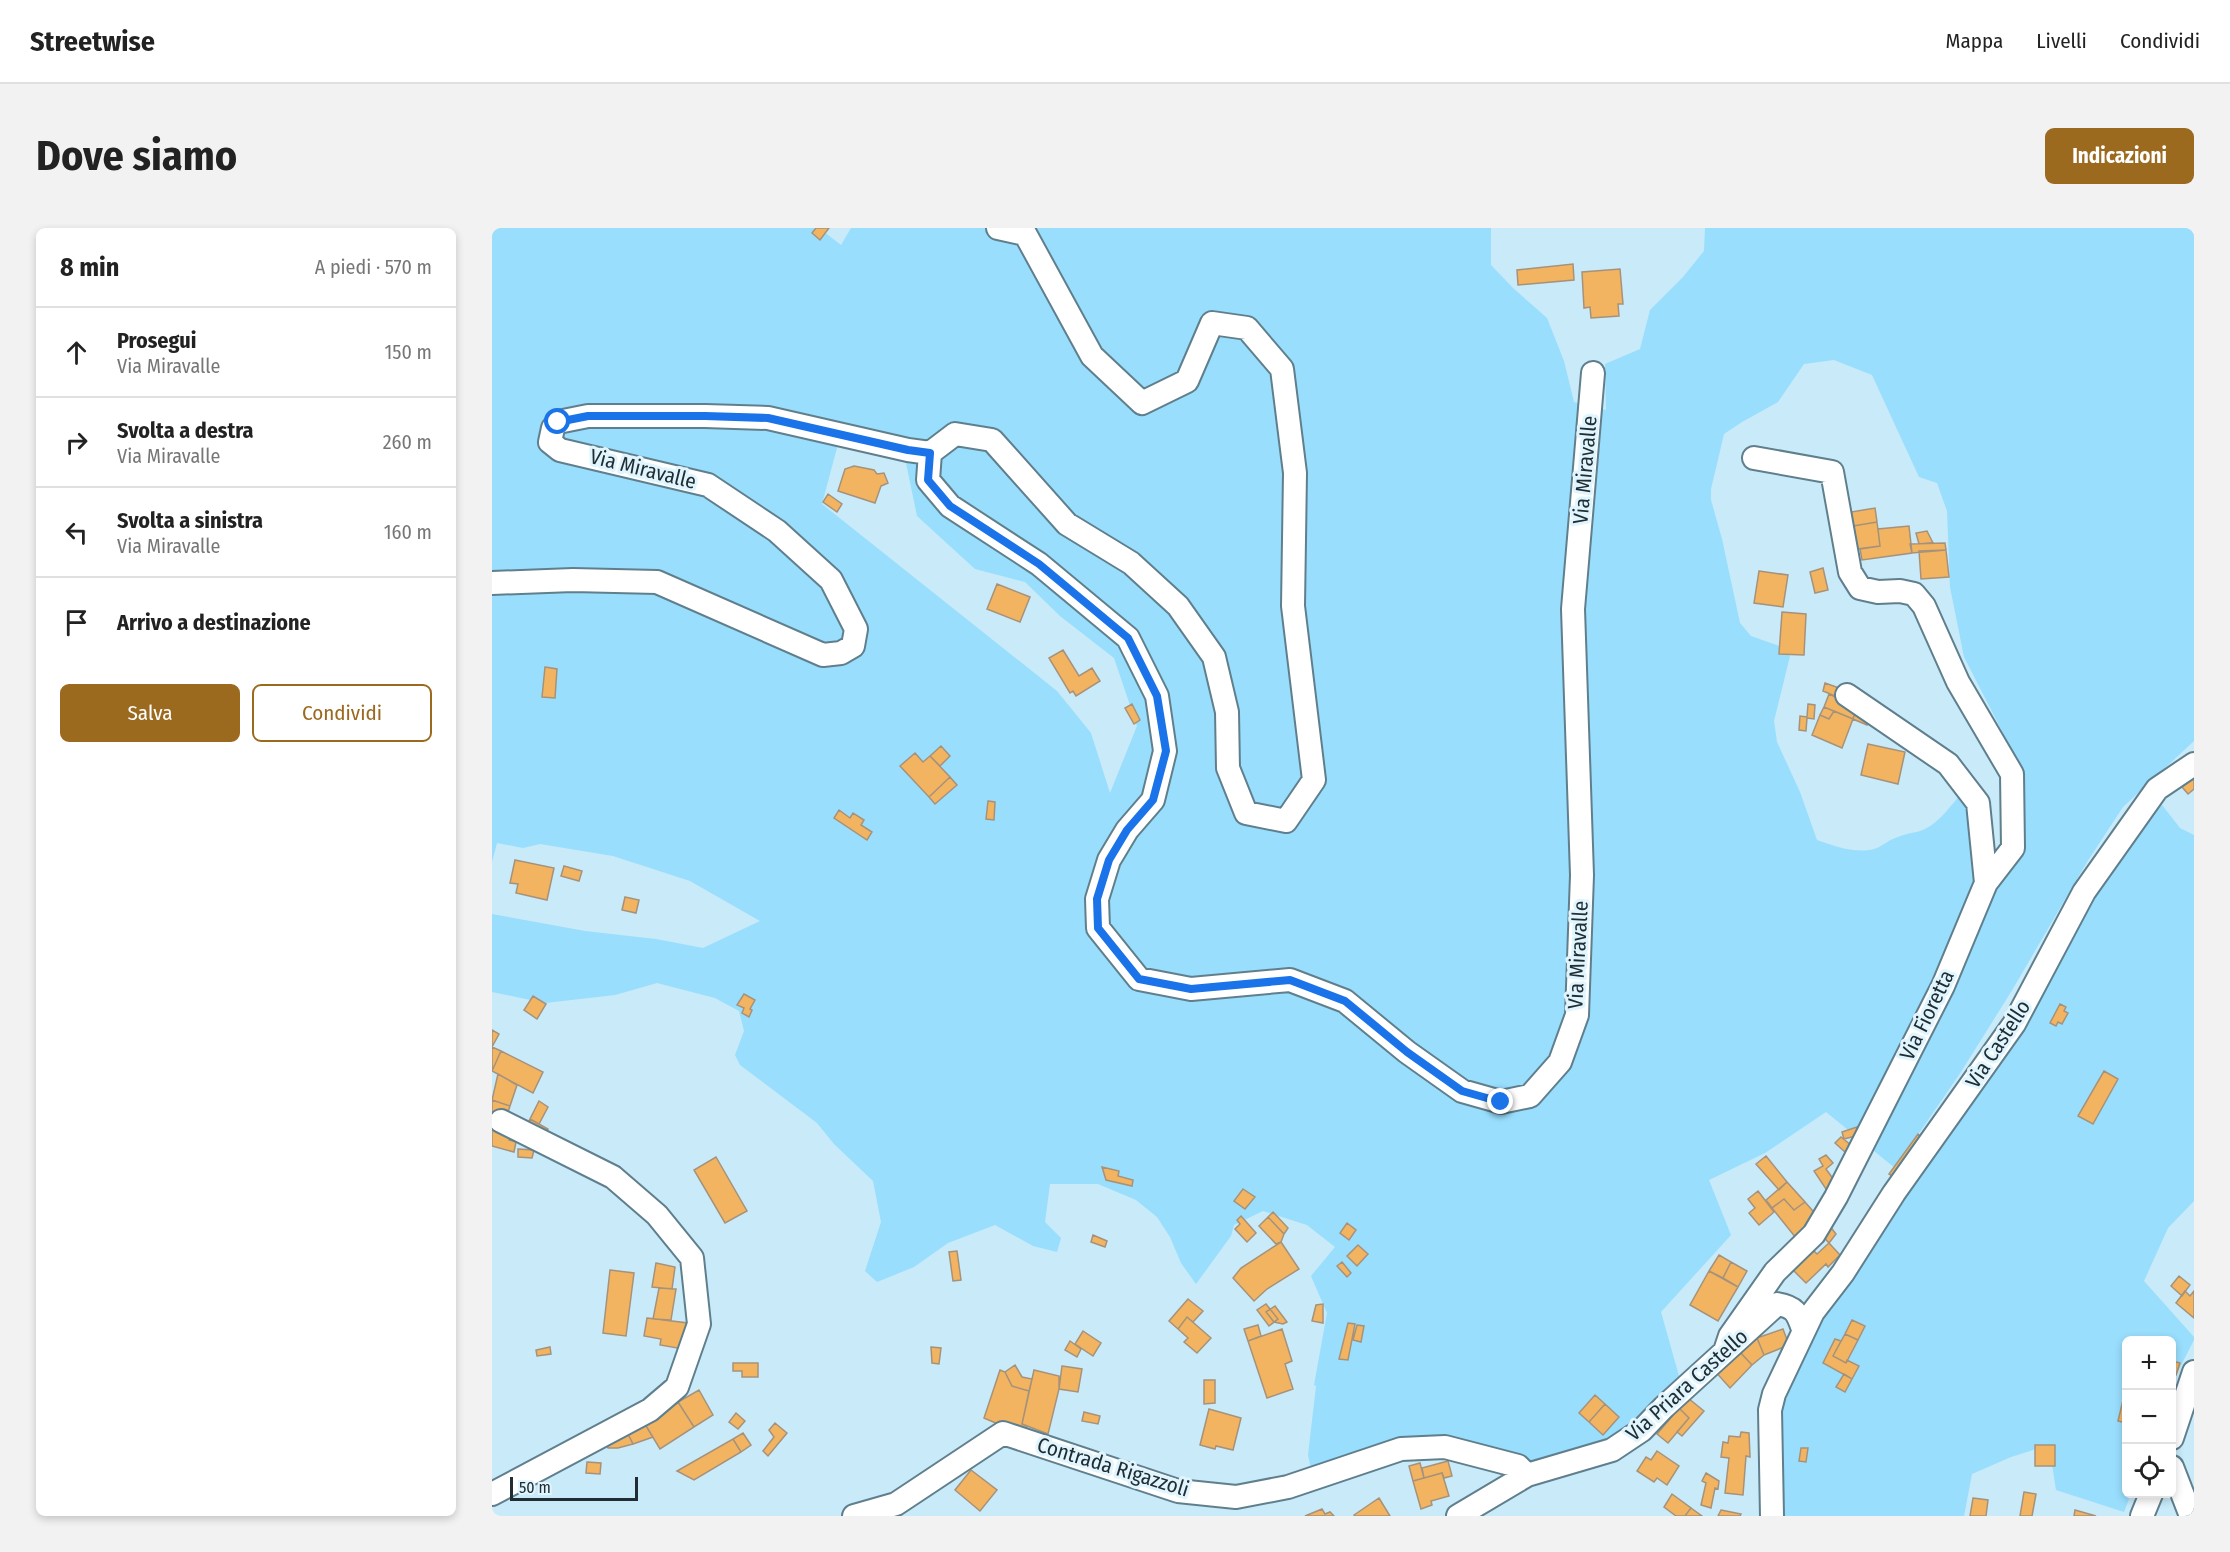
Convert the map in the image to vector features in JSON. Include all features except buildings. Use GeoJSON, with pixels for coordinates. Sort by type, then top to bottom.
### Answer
{"type":"FeatureCollection","features":[{"type":"Feature","properties":{"kind":"street"},"geometry":{"type":"LineString","coordinates":[[930,453],[955,434],[992,440],[1067,524],[1131,563],[1178,606],[1214,657],[1227,712],[1228,768],[1246,813],[1286,821],[1314,780],[1293,606],[1295,473],[1282,369],[1247,328],[1212,323],[1187,381],[1142,404],[1092,356],[1024,231],[998,228]]}},
{"type":"Feature","properties":{"kind":"street","name":"Via Miravalle"},"geometry":{"type":"LineString","coordinates":[[492,583],[573,580],[657,582],[823,655],[841,653],[853,646],[856,629],[831,580],[777,531],[708,485],[560,450],[550,442],[553,428],[558,422],[588,416],[768,418],[930,453],[928,480],[950,506],[1039,564],[1128,638],[1157,696],[1166,751],[1153,800],[1127,830],[1109,860],[1097,899],[1098,928],[1139,979],[1191,989],[1290,980],[1345,1001],[1407,1052],[1462,1091],[1501,1102],[1530,1096],[1560,1062],[1577,1015],[1582,875],[1573,609],[1593,373]]}},
{"type":"Feature","properties":{"kind":"street"},"geometry":{"type":"LineString","coordinates":[[1754,458],[1832,472],[1850,572],[1860,588],[1878,592],[1900,591],[1914,594],[1924,606],[1958,681],[2012,774],[2013,848],[1986,884]]}},
{"type":"Feature","properties":{"kind":"street","name":"Via Fioretta"},"geometry":{"type":"LineString","coordinates":[[1725,1351],[1730,1336],[1775,1272],[1814,1234],[1836,1197],[1943,986],[1986,884],[1978,803],[1948,764],[1847,695]]}},
{"type":"Feature","properties":{"kind":"street","name":"Via Castello"},"geometry":{"type":"LineString","coordinates":[[1772,1516],[1770,1410],[1774,1394],[1803,1329],[1894,1192],[2014,1024],[2084,892],[2157,789],[2194,764]]}},
{"type":"Feature","properties":{"kind":"street"},"geometry":{"type":"LineString","coordinates":[[492,1494],[650,1410],[677,1387],[699,1324],[692,1258],[657,1215],[613,1177],[501,1121]]}},
{"type":"Feature","properties":{"kind":"street","name":"Via Priara Castello"},"geometry":{"type":"LineString","coordinates":[[1458,1516],[1527,1475],[1612,1450],[1642,1430],[1777,1304],[1787,1306],[1797,1313],[1803,1329]]}},
{"type":"Feature","properties":{"kind":"street"},"geometry":{"type":"LineString","coordinates":[[2176,1426],[2194,1372]]}},
{"type":"Feature","properties":{"kind":"street","name":"Contrada Rigazzoli"},"geometry":{"type":"LineString","coordinates":[[854,1516],[896,1504],[1003,1433],[1178,1491],[1236,1497],[1288,1487],[1401,1449],[1445,1447],[1518,1466],[1527,1475]]}},
{"type":"Feature","properties":{"kind":"street"},"geometry":{"type":"LineString","coordinates":[[2176,1477],[2191,1516]]}},
{"type":"Feature","properties":{"kind":"street"},"geometry":{"type":"LineString","coordinates":[[2142,1516],[2149,1498]]}},
{"type":"Feature","properties":{"kind":"shaded area"},"geometry":{"type":"Polygon","coordinates":[[[492,228],[819,228],[841,245],[851,228],[1491,228],[1491,265],[1547,318],[1564,361],[1574,402],[1606,410],[1605,364],[1640,349],[1650,310],[1683,277],[1704,251],[1705,228],[2194,228],[2194,741],[2123,807],[2087,862],[2011,992],[1959,1075],[1895,1168],[1826,1112],[1765,1153],[1709,1180],[1731,1235],[1661,1312],[1679,1376],[1684,1372],[1667,1400],[1597,1446],[1511,1472],[1489,1465],[1427,1455],[1313,1478],[1308,1455],[1316,1386],[1314,1385],[1327,1313],[1311,1276],[1335,1247],[1307,1225],[1263,1211],[1234,1225],[1231,1236],[1196,1284],[1181,1263],[1170,1237],[1157,1217],[1136,1200],[1098,1184],[1050,1184],[1045,1222],[1061,1238],[1057,1252],[1033,1246],[995,1225],[948,1243],[914,1267],[877,1282],[865,1271],[881,1222],[873,1181],[834,1144],[817,1123],[740,1065],[735,1055],[744,1031],[739,1011],[715,998],[657,983],[615,995],[545,1003],[492,992],[492,914],[585,931],[656,939],[703,948],[760,921],[690,881],[613,856],[540,844],[523,848],[497,843],[492,862],[492,228]],[[1834,360],[1804,364],[1778,402],[1724,434],[1711,489],[1711,500],[1740,623],[1751,636],[1782,647],[1790,656],[1774,721],[1777,742],[1800,792],[1817,840],[1854,850],[1877,848],[1895,838],[1930,826],[1962,793],[1994,867],[2017,778],[2002,731],[1964,657],[1950,587],[1947,511],[1937,483],[1919,477],[1872,375],[1834,360]],[[838,444],[822,504],[1057,691],[1091,733],[1110,793],[1137,726],[1114,658],[1060,616],[1025,582],[975,569],[917,516],[906,463],[838,444]]]}},
{"type":"Feature","properties":{"kind":"shaded area"},"geometry":{"type":"Polygon","coordinates":[[[2162,805],[2180,828],[2194,835],[2194,1201],[2168,1228],[2144,1281],[2194,1337],[2194,1340],[2176,1375],[2176,1336],[2122,1336],[2122,1498],[2129,1498],[2124,1512],[2056,1490],[2049,1445],[2011,1457],[1972,1474],[1964,1516],[1780,1516],[1774,1404],[1785,1339],[1817,1310],[1922,1174],[1981,1088],[2032,1006],[2108,875],[2144,823],[2162,805]]]}},
{"type":"Feature","properties":{"kind":"route"},"geometry":{"type":"LineString","coordinates":[[558,422],[588,416],[768,418],[930,453],[928,480],[950,506],[1039,564],[1128,638],[1157,696],[1166,751],[1153,800],[1127,830],[1109,860],[1097,899],[1098,928],[1139,979],[1191,989],[1290,980],[1345,1001],[1407,1052],[1462,1091],[1501,1102]]}}]}
